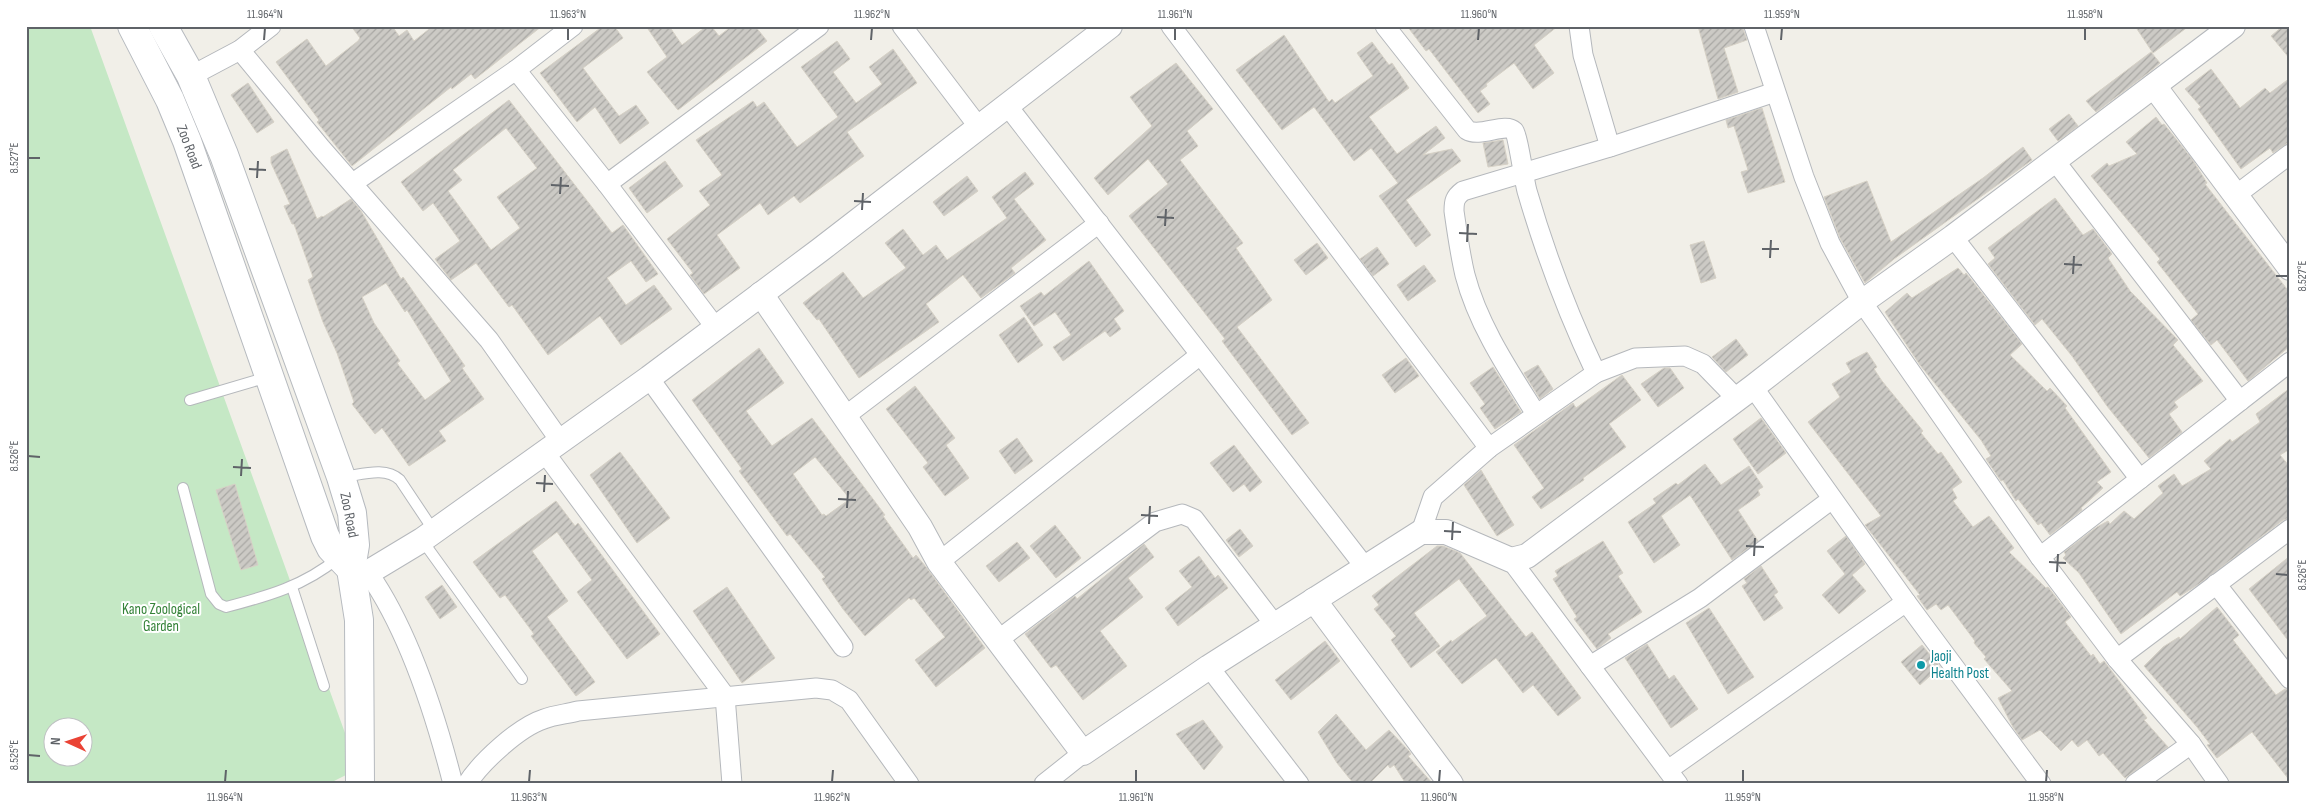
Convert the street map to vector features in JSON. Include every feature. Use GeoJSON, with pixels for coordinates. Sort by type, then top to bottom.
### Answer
{"type":"FeatureCollection","features":[{"type":"Feature","properties":{"kind":"main road","name":"Zoo Road"},"geometry":{"type":"LineString","coordinates":[[132,26],[166,91],[188,141],[324,536],[353,570]]}},
{"type":"Feature","properties":{"kind":"main road","name":"Zoo Road"},"geometry":{"type":"LineString","coordinates":[[163,26],[191,76],[224,155],[341,477],[354,528],[353,570]]}},
{"type":"Feature","properties":{"kind":"main road"},"geometry":{"type":"LineString","coordinates":[[353,570],[359,620],[360,784]]}},
{"type":"Feature","properties":{"kind":"street"},"geometry":{"type":"LineString","coordinates":[[191,76],[240,50],[271,26]]}},
{"type":"Feature","properties":{"kind":"street"},"geometry":{"type":"LineString","coordinates":[[353,183],[516,70],[573,26]]}},
{"type":"Feature","properties":{"kind":"street"},"geometry":{"type":"LineString","coordinates":[[607,184],[819,26]]}},
{"type":"Feature","properties":{"kind":"street"},"geometry":{"type":"LineString","coordinates":[[902,26],[978,126]]}},
{"type":"Feature","properties":{"kind":"street"},"geometry":{"type":"LineString","coordinates":[[453,784],[436,720],[389,607],[353,570],[428,536],[553,448],[761,294],[1110,26]]}},
{"type":"Feature","properties":{"kind":"street"},"geometry":{"type":"LineString","coordinates":[[1171,26],[1489,448]]}},
{"type":"Feature","properties":{"kind":"street"},"geometry":{"type":"LineString","coordinates":[[1385,26],[1467,130],[1472,133],[1507,128],[1513,130],[1517,136],[1522,174],[1541,241],[1575,329],[1596,373]]}},
{"type":"Feature","properties":{"kind":"street"},"geometry":{"type":"LineString","coordinates":[[1579,26],[1582,54],[1610,147]]}},
{"type":"Feature","properties":{"kind":"street"},"geometry":{"type":"LineString","coordinates":[[1754,26],[1804,177],[1830,242],[1862,302],[2040,557],[2117,659],[2191,744],[2219,784]]}},
{"type":"Feature","properties":{"kind":"street"},"geometry":{"type":"LineString","coordinates":[[1511,560],[1526,556],[1745,393],[1862,302],[1953,237],[2233,26]]}},
{"type":"Feature","properties":{"kind":"street"},"geometry":{"type":"LineString","coordinates":[[240,50],[321,148],[489,340],[553,448],[726,696],[732,784]]}},
{"type":"Feature","properties":{"kind":"street"},"geometry":{"type":"LineString","coordinates":[[516,70],[607,184],[716,328]]}},
{"type":"Feature","properties":{"kind":"street"},"geometry":{"type":"LineString","coordinates":[[2154,86],[2290,268]]}},
{"type":"Feature","properties":{"kind":"street"},"geometry":{"type":"LineString","coordinates":[[1536,414],[1493,341],[1477,308],[1465,276],[1454,201],[1463,191],[1610,147],[1775,92]]}},
{"type":"Feature","properties":{"kind":"street"},"geometry":{"type":"LineString","coordinates":[[1006,104],[1364,567]]}},
{"type":"Feature","properties":{"kind":"street"},"geometry":{"type":"LineString","coordinates":[[2236,195],[2290,154]]}},
{"type":"Feature","properties":{"kind":"street"},"geometry":{"type":"LineString","coordinates":[[2055,160],[2240,401]]}},
{"type":"Feature","properties":{"kind":"street"},"geometry":{"type":"LineString","coordinates":[[844,417],[1098,223]]}},
{"type":"Feature","properties":{"kind":"street"},"geometry":{"type":"LineString","coordinates":[[1953,237],[2140,479]]}},
{"type":"Feature","properties":{"kind":"street"},"geometry":{"type":"LineString","coordinates":[[761,294],[920,527],[939,562],[1083,752]]}},
{"type":"Feature","properties":{"kind":"street"},"geometry":{"type":"LineString","coordinates":[[939,562],[1200,355]]}},
{"type":"Feature","properties":{"kind":"street"},"geometry":{"type":"LineString","coordinates":[[1421,532],[1433,497],[1489,448],[1596,373],[1635,358],[1685,356],[1703,364],[1745,393],[1832,499],[2041,784]]}},
{"type":"Feature","properties":{"kind":"street"},"geometry":{"type":"LineString","coordinates":[[2040,557],[2290,362]]}},
{"type":"Feature","properties":{"kind":"street"},"geometry":{"type":"LineString","coordinates":[[649,378],[843,647]]}},
{"type":"Feature","properties":{"kind":"street"},"geometry":{"type":"LineString","coordinates":[[1590,666],[1700,598],[1832,499]]}},
{"type":"Feature","properties":{"kind":"street"},"geometry":{"type":"LineString","coordinates":[[998,640],[1155,522],[1182,514],[1194,519],[1275,625]]}},
{"type":"Feature","properties":{"kind":"street"},"geometry":{"type":"LineString","coordinates":[[2117,659],[2290,529]]}},
{"type":"Feature","properties":{"kind":"street"},"geometry":{"type":"LineString","coordinates":[[1044,784],[1083,752],[1209,666],[1421,532],[1446,532],[1511,560],[1673,777],[1906,602]]}},
{"type":"Feature","properties":{"kind":"street"},"geometry":{"type":"LineString","coordinates":[[2216,584],[2290,679]]}},
{"type":"Feature","properties":{"kind":"street"},"geometry":{"type":"LineString","coordinates":[[1314,600],[1451,784]]}},
{"type":"Feature","properties":{"kind":"street"},"geometry":{"type":"LineString","coordinates":[[1209,666],[1299,784]]}},
{"type":"Feature","properties":{"kind":"street"},"geometry":{"type":"LineString","coordinates":[[468,784],[475,772],[518,734],[542,719],[578,711],[816,688],[832,690],[845,696],[909,784]]}},
{"type":"Feature","properties":{"kind":"street"},"geometry":{"type":"LineString","coordinates":[[2136,784],[2191,744]]}},
{"type":"Feature","properties":{"kind":"lane"},"geometry":{"type":"LineString","coordinates":[[190,400],[269,376]]}},
{"type":"Feature","properties":{"kind":"lane"},"geometry":{"type":"LineString","coordinates":[[341,477],[381,472],[392,473],[400,480],[428,536],[522,679]]}},
{"type":"Feature","properties":{"kind":"lane"},"geometry":{"type":"LineString","coordinates":[[183,488],[211,594],[219,604],[226,607],[273,595],[314,576],[353,570]]}},
{"type":"Feature","properties":{"kind":"lane"},"geometry":{"type":"LineString","coordinates":[[292,587],[324,686]]}},
{"type":"Feature","properties":{"kind":"green space","name":"Kano Zoological Garden"},"geometry":{"type":"Polygon","coordinates":[[[26,26],[90,26],[358,769],[328,784],[26,784],[26,26]]]}},
{"type":"Feature","properties":{"kind":"building"},"geometry":{"type":"Polygon","coordinates":[[[351,26],[392,26],[399,36],[407,30],[414,41],[433,26],[542,26],[475,79],[471,74],[452,89],[451,87],[352,166],[317,122],[319,120],[276,62],[307,39],[326,66],[360,38],[351,26]]]}},
{"type":"Feature","properties":{"kind":"building"},"geometry":{"type":"Polygon","coordinates":[[[603,26],[614,26],[623,38],[583,68],[619,116],[636,105],[649,123],[620,144],[595,107],[577,122],[540,73],[603,26]]]}},
{"type":"Feature","properties":{"kind":"building"},"geometry":{"type":"Polygon","coordinates":[[[646,26],[669,26],[682,45],[707,26],[711,26],[719,36],[732,26],[755,26],[767,41],[678,110],[647,72],[667,57],[646,26]]]}},
{"type":"Feature","properties":{"kind":"building"},"geometry":{"type":"Polygon","coordinates":[[[1407,26],[1558,26],[1534,45],[1554,73],[1533,89],[1514,63],[1486,84],[1487,86],[1480,91],[1490,104],[1478,113],[1429,49],[1426,51],[1407,26]]]}},
{"type":"Feature","properties":{"kind":"building"},"geometry":{"type":"Polygon","coordinates":[[[1698,26],[1742,26],[1747,40],[1724,48],[1738,92],[1718,99],[1698,26]]]}},
{"type":"Feature","properties":{"kind":"building"},"geometry":{"type":"Polygon","coordinates":[[[2135,26],[2189,26],[2153,53],[2135,26]]]}},
{"type":"Feature","properties":{"kind":"building"},"geometry":{"type":"Polygon","coordinates":[[[2283,26],[2290,26],[2290,59],[2271,36],[2283,26]]]}},
{"type":"Feature","properties":{"kind":"building"},"geometry":{"type":"Polygon","coordinates":[[[1284,35],[1329,102],[1332,99],[1335,103],[1373,76],[1357,53],[1372,42],[1389,65],[1392,63],[1409,88],[1369,117],[1397,154],[1436,126],[1445,138],[1423,155],[1452,149],[1461,161],[1406,200],[1431,235],[1416,247],[1379,196],[1398,183],[1371,148],[1354,161],[1314,107],[1282,130],[1236,70],[1284,35]]]}},
{"type":"Feature","properties":{"kind":"building"},"geometry":{"type":"Polygon","coordinates":[[[837,41],[850,59],[833,72],[856,103],[882,84],[869,67],[893,49],[917,83],[847,132],[864,156],[800,203],[794,196],[768,215],[760,203],[717,235],[740,268],[704,294],[690,275],[693,273],[667,239],[710,205],[699,191],[722,175],[696,140],[753,101],[757,107],[764,102],[797,147],[838,117],[801,67],[837,41]]]}},
{"type":"Feature","properties":{"kind":"building"},"geometry":{"type":"Polygon","coordinates":[[[2151,52],[2160,63],[2148,73],[2096,112],[2086,101],[2151,52]]]}},
{"type":"Feature","properties":{"kind":"building"},"geometry":{"type":"Polygon","coordinates":[[[1176,63],[1213,109],[1187,131],[1198,146],[1180,160],[1243,243],[1236,248],[1272,300],[1237,327],[1309,423],[1292,435],[1222,341],[1225,339],[1129,216],[1168,184],[1148,159],[1108,195],[1094,178],[1152,126],[1130,97],[1176,63]]]}},
{"type":"Feature","properties":{"kind":"building"},"geometry":{"type":"Polygon","coordinates":[[[2211,69],[2240,108],[2265,88],[2270,93],[2290,78],[2290,141],[2273,153],[2270,148],[2241,169],[2198,109],[2201,107],[2185,89],[2211,69]]]}},
{"type":"Feature","properties":{"kind":"building"},"geometry":{"type":"Polygon","coordinates":[[[248,83],[274,122],[257,133],[231,95],[248,83]]]}},
{"type":"Feature","properties":{"kind":"building"},"geometry":{"type":"Polygon","coordinates":[[[509,100],[612,233],[623,225],[658,274],[646,282],[631,261],[607,278],[626,305],[654,285],[672,309],[621,345],[600,316],[548,355],[512,305],[509,307],[476,263],[451,280],[435,259],[460,241],[433,203],[423,211],[401,182],[509,100]],[[506,128],[453,170],[462,180],[448,191],[491,250],[520,228],[497,197],[537,168],[506,128]]]}},
{"type":"Feature","properties":{"kind":"building"},"geometry":{"type":"Polygon","coordinates":[[[1762,108],[1785,182],[1748,193],[1741,172],[1748,170],[1734,126],[1728,128],[1726,120],[1762,108]]]}},
{"type":"Feature","properties":{"kind":"building"},"geometry":{"type":"Polygon","coordinates":[[[2069,114],[2078,126],[2058,141],[2049,129],[2069,114]]]}},
{"type":"Feature","properties":{"kind":"building"},"geometry":{"type":"Polygon","coordinates":[[[2156,117],[2162,125],[2164,124],[2192,159],[2207,183],[2205,184],[2290,293],[2290,346],[2248,381],[2217,340],[2211,345],[2191,320],[2198,314],[2157,262],[2160,259],[2091,176],[2107,163],[2109,166],[2137,154],[2126,142],[2156,117]]]}},
{"type":"Feature","properties":{"kind":"building"},"geometry":{"type":"Polygon","coordinates":[[[1503,140],[1508,164],[1488,167],[1483,143],[1503,140]]]}},
{"type":"Feature","properties":{"kind":"building"},"geometry":{"type":"Polygon","coordinates":[[[2023,147],[2032,160],[1894,259],[1865,283],[1840,238],[1824,197],[1867,181],[1891,242],[1983,178],[2023,147]]]}},
{"type":"Feature","properties":{"kind":"building"},"geometry":{"type":"Polygon","coordinates":[[[287,149],[317,219],[351,199],[361,211],[401,279],[403,277],[465,366],[462,368],[484,399],[439,431],[446,441],[409,466],[382,428],[375,434],[352,404],[354,402],[337,353],[323,322],[308,280],[313,277],[294,224],[292,224],[284,206],[290,204],[271,163],[271,157],[287,149]],[[386,283],[362,297],[374,323],[400,361],[397,363],[425,400],[451,381],[407,310],[405,312],[386,283]]]}},
{"type":"Feature","properties":{"kind":"building"},"geometry":{"type":"Polygon","coordinates":[[[665,161],[683,186],[647,213],[629,188],[665,161]]]}},
{"type":"Feature","properties":{"kind":"building"},"geometry":{"type":"Polygon","coordinates":[[[1025,172],[1034,184],[1014,199],[1046,240],[1011,268],[1015,273],[981,298],[963,275],[926,304],[939,322],[859,378],[819,319],[817,320],[803,303],[843,272],[863,298],[906,268],[885,243],[903,229],[923,255],[936,245],[947,260],[1007,218],[992,197],[1025,172]]]}},
{"type":"Feature","properties":{"kind":"building"},"geometry":{"type":"Polygon","coordinates":[[[967,176],[978,191],[944,216],[933,202],[967,176]]]}},
{"type":"Feature","properties":{"kind":"building"},"geometry":{"type":"Polygon","coordinates":[[[2055,198],[2083,235],[2093,229],[2112,254],[2108,258],[2130,291],[2178,340],[2173,345],[2203,381],[2174,402],[2178,407],[2169,414],[2182,432],[2149,458],[2107,406],[2072,356],[2042,319],[2035,325],[1988,264],[1995,258],[1988,248],[2055,198]]]}},
{"type":"Feature","properties":{"kind":"building"},"geometry":{"type":"Polygon","coordinates":[[[1704,241],[1716,278],[1701,283],[1690,245],[1704,241]]]}},
{"type":"Feature","properties":{"kind":"building"},"geometry":{"type":"Polygon","coordinates":[[[1317,243],[1328,258],[1306,275],[1294,260],[1317,243]]]}},
{"type":"Feature","properties":{"kind":"building"},"geometry":{"type":"Polygon","coordinates":[[[1377,247],[1389,264],[1373,276],[1360,259],[1377,247]]]}},
{"type":"Feature","properties":{"kind":"building"},"geometry":{"type":"Polygon","coordinates":[[[1089,261],[1124,311],[1114,319],[1121,329],[1110,337],[1105,331],[1063,361],[1053,347],[1071,335],[1055,312],[1034,326],[1020,306],[1041,292],[1044,296],[1089,261]]]}},
{"type":"Feature","properties":{"kind":"building"},"geometry":{"type":"Polygon","coordinates":[[[1424,265],[1436,281],[1408,301],[1397,285],[1424,265]]]}},
{"type":"Feature","properties":{"kind":"building"},"geometry":{"type":"Polygon","coordinates":[[[1958,268],[1964,275],[1966,273],[2022,344],[2010,355],[2047,391],[2050,388],[2067,406],[2065,408],[2111,472],[2097,482],[2103,488],[2081,508],[2082,510],[2050,535],[2041,523],[2038,525],[2018,499],[2016,501],[2003,480],[2001,481],[1986,459],[1991,456],[1981,440],[1920,365],[1885,312],[1907,293],[1912,298],[1958,268]]]}},
{"type":"Feature","properties":{"kind":"building"},"geometry":{"type":"Polygon","coordinates":[[[1024,317],[1043,345],[1018,363],[999,335],[1024,317]]]}},
{"type":"Feature","properties":{"kind":"building"},"geometry":{"type":"Polygon","coordinates":[[[1736,339],[1748,355],[1726,372],[1712,357],[1736,339]]]}},
{"type":"Feature","properties":{"kind":"building"},"geometry":{"type":"Polygon","coordinates":[[[759,348],[784,383],[746,411],[772,446],[812,418],[885,515],[883,516],[913,558],[916,555],[926,567],[985,648],[936,687],[915,660],[945,637],[914,598],[911,600],[909,598],[865,636],[822,579],[825,577],[790,534],[787,536],[739,471],[742,469],[692,400],[759,348]],[[815,457],[793,474],[822,515],[826,516],[850,499],[815,457]]]}},
{"type":"Feature","properties":{"kind":"building"},"geometry":{"type":"Polygon","coordinates":[[[1867,352],[1877,367],[1874,369],[1882,381],[1923,431],[1921,433],[1938,454],[1941,452],[1962,482],[1952,489],[1957,498],[1953,501],[1973,527],[1989,516],[2014,548],[2009,552],[2046,588],[2048,587],[2071,617],[2065,622],[2091,656],[2093,654],[2100,664],[2104,661],[2147,718],[2144,720],[2168,747],[2125,778],[2103,753],[2099,756],[2087,740],[2078,747],[2072,740],[2061,751],[2040,730],[2022,740],[1998,698],[2012,691],[1984,659],[1986,657],[1948,605],[1941,610],[1936,604],[1927,610],[1917,596],[1920,595],[1865,525],[1881,516],[1808,422],[1840,397],[1832,384],[1851,372],[1846,363],[1867,352]]]}},
{"type":"Feature","properties":{"kind":"building"},"geometry":{"type":"Polygon","coordinates":[[[1406,358],[1419,376],[1395,393],[1382,375],[1406,358]]]}},
{"type":"Feature","properties":{"kind":"building"},"geometry":{"type":"Polygon","coordinates":[[[1538,365],[1553,389],[1540,399],[1524,373],[1538,365]]]}},
{"type":"Feature","properties":{"kind":"building"},"geometry":{"type":"Polygon","coordinates":[[[1493,367],[1521,412],[1495,429],[1480,408],[1485,404],[1470,383],[1493,367]]]}},
{"type":"Feature","properties":{"kind":"building"},"geometry":{"type":"Polygon","coordinates":[[[1664,368],[1670,368],[1684,388],[1658,407],[1641,384],[1664,368]]]}},
{"type":"Feature","properties":{"kind":"building"},"geometry":{"type":"Polygon","coordinates":[[[1622,375],[1641,400],[1609,424],[1626,447],[1583,478],[1584,480],[1541,509],[1532,497],[1544,488],[1514,445],[1573,403],[1576,408],[1622,375]]]}},
{"type":"Feature","properties":{"kind":"building"},"geometry":{"type":"Polygon","coordinates":[[[915,386],[955,438],[946,445],[969,478],[945,496],[923,467],[928,463],[886,409],[915,386]]]}},
{"type":"Feature","properties":{"kind":"building"},"geometry":{"type":"Polygon","coordinates":[[[2290,388],[2290,449],[2280,455],[2290,467],[2290,518],[2283,520],[2199,584],[2180,596],[2177,592],[2121,634],[2079,573],[2063,558],[2066,555],[2064,552],[2097,527],[2108,521],[2110,524],[2124,511],[2134,519],[2163,493],[2158,486],[2174,474],[2182,486],[2211,469],[2204,461],[2230,439],[2232,442],[2260,422],[2256,414],[2290,388]]]}},
{"type":"Feature","properties":{"kind":"building"},"geometry":{"type":"Polygon","coordinates":[[[1761,418],[1786,453],[1758,474],[1733,439],[1761,418]]]}},
{"type":"Feature","properties":{"kind":"building"},"geometry":{"type":"Polygon","coordinates":[[[1017,438],[1033,461],[1015,474],[999,451],[1017,438]]]}},
{"type":"Feature","properties":{"kind":"building"},"geometry":{"type":"Polygon","coordinates":[[[1234,445],[1262,482],[1250,492],[1244,484],[1233,492],[1210,463],[1234,445]]]}},
{"type":"Feature","properties":{"kind":"building"},"geometry":{"type":"Polygon","coordinates":[[[620,452],[670,518],[637,543],[590,475],[620,452]]]}},
{"type":"Feature","properties":{"kind":"building"},"geometry":{"type":"Polygon","coordinates":[[[1705,464],[1721,485],[1749,466],[1763,487],[1758,490],[1760,495],[1738,510],[1758,541],[1732,560],[1690,495],[1661,516],[1680,545],[1654,563],[1628,522],[1656,503],[1653,499],[1676,483],[1678,485],[1705,464]]]}},
{"type":"Feature","properties":{"kind":"building"},"geometry":{"type":"Polygon","coordinates":[[[1481,470],[1514,525],[1497,536],[1464,485],[1481,470]]]}},
{"type":"Feature","properties":{"kind":"building"},"geometry":{"type":"Polygon","coordinates":[[[235,484],[258,565],[241,570],[216,490],[235,484]]]}},
{"type":"Feature","properties":{"kind":"building"},"geometry":{"type":"Polygon","coordinates":[[[556,501],[575,526],[578,523],[660,634],[627,659],[577,592],[592,580],[557,532],[532,551],[568,601],[547,617],[595,682],[576,696],[531,636],[534,634],[505,595],[500,598],[473,562],[556,501]]]}},
{"type":"Feature","properties":{"kind":"building"},"geometry":{"type":"Polygon","coordinates":[[[1055,525],[1081,558],[1056,578],[1030,546],[1055,525]]]}},
{"type":"Feature","properties":{"kind":"building"},"geometry":{"type":"Polygon","coordinates":[[[1240,529],[1253,546],[1239,557],[1226,540],[1240,529]]]}},
{"type":"Feature","properties":{"kind":"building"},"geometry":{"type":"Polygon","coordinates":[[[1846,536],[1865,564],[1852,575],[1866,591],[1839,614],[1822,595],[1845,574],[1827,551],[1846,536]]]}},
{"type":"Feature","properties":{"kind":"building"},"geometry":{"type":"Polygon","coordinates":[[[1603,541],[1623,573],[1618,576],[1642,612],[1608,634],[1611,638],[1597,649],[1574,619],[1577,617],[1553,579],[1558,576],[1555,571],[1603,541]]]}},
{"type":"Feature","properties":{"kind":"building"},"geometry":{"type":"Polygon","coordinates":[[[1017,542],[1030,558],[999,582],[986,566],[1017,542]]]}},
{"type":"Feature","properties":{"kind":"building"},"geometry":{"type":"Polygon","coordinates":[[[1144,544],[1154,557],[1128,578],[1143,597],[1100,631],[1127,666],[1083,700],[1056,665],[1051,668],[1025,634],[1075,596],[1077,599],[1144,544]]]}},
{"type":"Feature","properties":{"kind":"building"},"geometry":{"type":"Polygon","coordinates":[[[1437,546],[1443,546],[1460,553],[1526,637],[1532,632],[1581,698],[1558,716],[1533,685],[1523,693],[1496,658],[1462,684],[1436,652],[1487,616],[1459,579],[1414,613],[1440,646],[1411,668],[1391,640],[1396,636],[1374,609],[1379,605],[1372,596],[1437,546]]]}},
{"type":"Feature","properties":{"kind":"building"},"geometry":{"type":"Polygon","coordinates":[[[1199,556],[1215,578],[1218,575],[1228,588],[1178,626],[1165,608],[1192,587],[1179,571],[1199,556]]]}},
{"type":"Feature","properties":{"kind":"building"},"geometry":{"type":"Polygon","coordinates":[[[2290,556],[2290,643],[2249,589],[2290,556]]]}},
{"type":"Feature","properties":{"kind":"building"},"geometry":{"type":"Polygon","coordinates":[[[1761,566],[1778,592],[1774,595],[1783,608],[1764,621],[1742,586],[1747,583],[1744,579],[1761,566]]]}},
{"type":"Feature","properties":{"kind":"building"},"geometry":{"type":"Polygon","coordinates":[[[442,585],[457,607],[440,619],[425,597],[442,585]]]}},
{"type":"Feature","properties":{"kind":"building"},"geometry":{"type":"Polygon","coordinates":[[[727,587],[775,658],[742,683],[693,611],[727,587]]]}},
{"type":"Feature","properties":{"kind":"building"},"geometry":{"type":"Polygon","coordinates":[[[2217,607],[2239,635],[2233,640],[2276,695],[2285,689],[2290,690],[2290,781],[2252,732],[2217,758],[2207,745],[2210,744],[2197,727],[2144,666],[2163,647],[2179,637],[2180,639],[2217,607]]]}},
{"type":"Feature","properties":{"kind":"building"},"geometry":{"type":"Polygon","coordinates":[[[1709,608],[1754,677],[1728,694],[1686,623],[1709,608]]]}},
{"type":"Feature","properties":{"kind":"building"},"geometry":{"type":"Polygon","coordinates":[[[1325,641],[1340,661],[1291,700],[1275,680],[1325,641]]]}},
{"type":"Feature","properties":{"kind":"building"},"geometry":{"type":"Polygon","coordinates":[[[1647,644],[1669,679],[1674,675],[1698,709],[1671,728],[1625,658],[1647,644]]]}},
{"type":"Feature","properties":{"kind":"building","name":"Jaoji Health Post"},"geometry":{"type":"Polygon","coordinates":[[[1922,645],[1940,667],[1920,685],[1901,662],[1922,645]]]}},
{"type":"Feature","properties":{"kind":"building"},"geometry":{"type":"Polygon","coordinates":[[[1336,714],[1366,750],[1389,730],[1409,751],[1411,754],[1408,756],[1433,784],[1406,784],[1394,765],[1390,768],[1388,765],[1369,784],[1354,784],[1337,763],[1318,732],[1336,714]]]}},
{"type":"Feature","properties":{"kind":"building"},"geometry":{"type":"Polygon","coordinates":[[[1203,720],[1223,747],[1204,770],[1176,734],[1203,720]]]}},
{"type":"Feature","properties":{"kind":"place","name":"Jaoji Health Post"},"geometry":{"type":"Point","coordinates":[1921,665]}}]}
